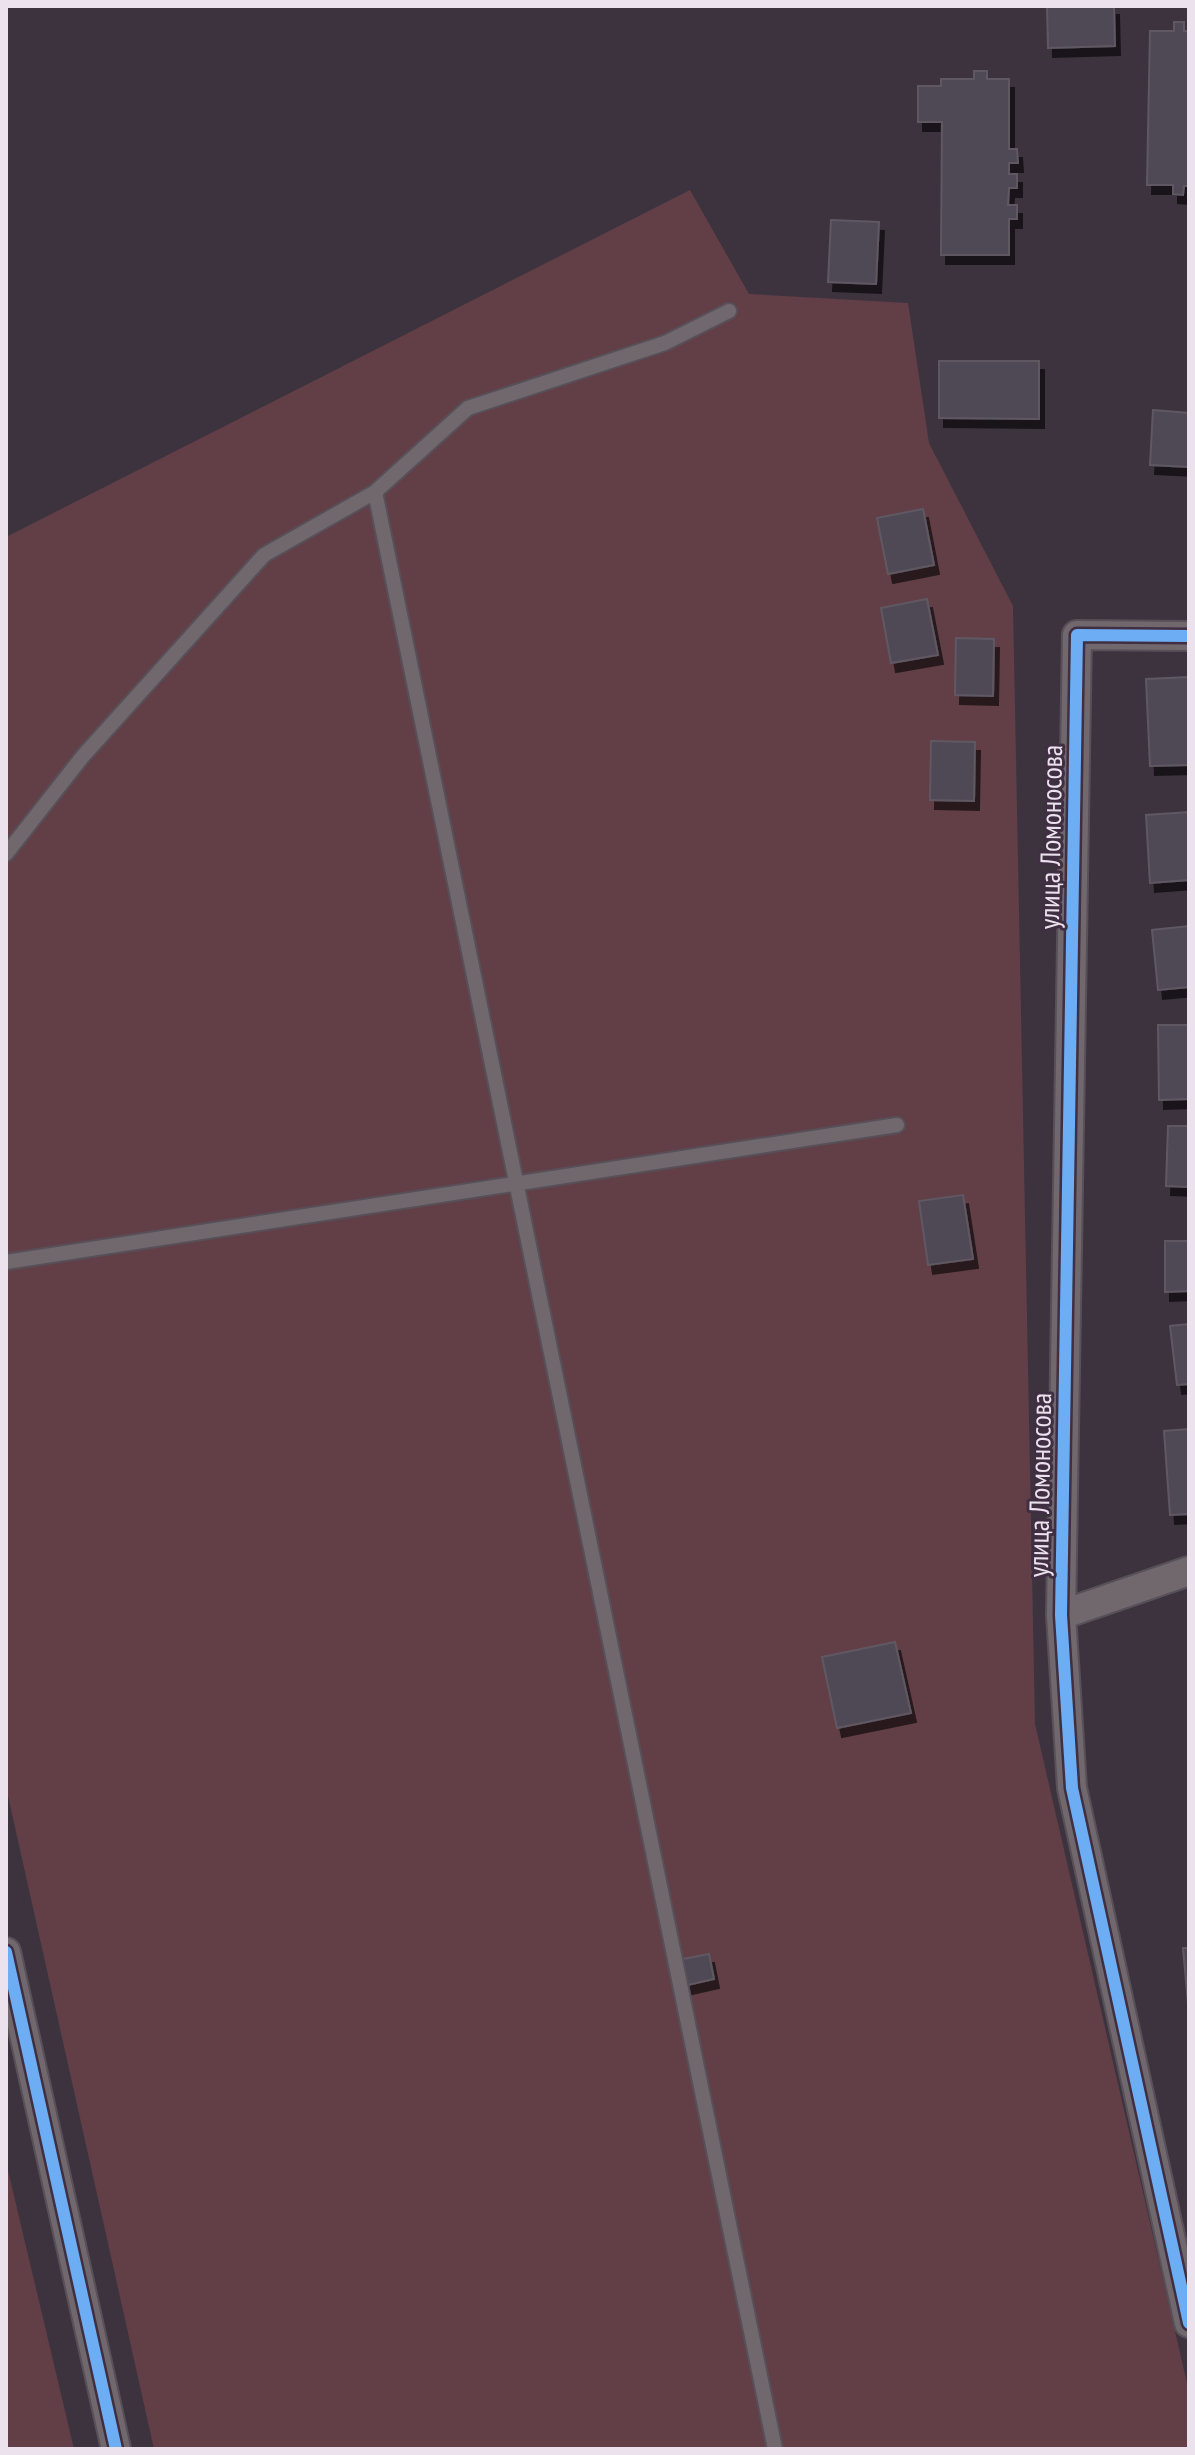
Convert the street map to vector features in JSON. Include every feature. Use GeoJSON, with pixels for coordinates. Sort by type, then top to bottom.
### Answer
{"type":"FeatureCollection","features":[{"type":"Feature","properties":{"kind":"street","name":"улица Ломоносова"},"geometry":{"type":"LineString","coordinates":[[1189,636],[1077,635],[1061,1615],[1072,1788],[1189,2323]]}},
{"type":"Feature","properties":{"kind":"street"},"geometry":{"type":"LineString","coordinates":[[1061,1615],[1189,1571]]}},
{"type":"Feature","properties":{"kind":"street"},"geometry":{"type":"LineString","coordinates":[[6,1952],[116,2449]]}},
{"type":"Feature","properties":{"kind":"lane"},"geometry":{"type":"LineString","coordinates":[[6,854],[83,756],[264,555],[375,492],[468,408],[665,343],[729,311]]}},
{"type":"Feature","properties":{"kind":"lane"},"geometry":{"type":"LineString","coordinates":[[375,492],[670,1950],[775,2449]]}},
{"type":"Feature","properties":{"kind":"lane"},"geometry":{"type":"LineString","coordinates":[[6,1262],[897,1125]]}},
{"type":"Feature","properties":{"kind":"shaded area"},"geometry":{"type":"Polygon","coordinates":[[[690,190],[749,294],[908,303],[929,443],[1013,606],[1035,1724],[1189,2392],[1189,2449],[154,2449],[6,1787],[6,537],[690,190]]]}},
{"type":"Feature","properties":{"kind":"shaded area"},"geometry":{"type":"Polygon","coordinates":[[[6,2162],[74,2449],[6,2449],[6,2162]]]}},
{"type":"Feature","properties":{"kind":"building"},"geometry":{"type":"Polygon","coordinates":[[[1047,6],[1114,6],[1115,46],[1048,48],[1047,6]]]}},
{"type":"Feature","properties":{"kind":"building"},"geometry":{"type":"Polygon","coordinates":[[[1174,22],[1184,22],[1184,31],[1189,31],[1189,186],[1184,186],[1183,195],[1173,194],[1173,185],[1147,185],[1150,31],[1174,31],[1174,22]]]}},
{"type":"Feature","properties":{"kind":"building"},"geometry":{"type":"Polygon","coordinates":[[[974,71],[987,71],[987,79],[1009,79],[1009,149],[1017,149],[1018,163],[1009,163],[1009,174],[1017,174],[1017,188],[1009,188],[1008,205],[1017,205],[1017,219],[1009,219],[1009,255],[941,255],[942,122],[918,122],[918,86],[941,86],[941,79],[974,79],[974,71]]]}},
{"type":"Feature","properties":{"kind":"building"},"geometry":{"type":"Polygon","coordinates":[[[831,220],[879,222],[876,284],[828,282],[831,220]]]}},
{"type":"Feature","properties":{"kind":"building"},"geometry":{"type":"Polygon","coordinates":[[[939,361],[1039,361],[1039,419],[939,418],[939,361]]]}},
{"type":"Feature","properties":{"kind":"building"},"geometry":{"type":"Polygon","coordinates":[[[1153,410],[1189,413],[1189,467],[1150,465],[1153,410]]]}},
{"type":"Feature","properties":{"kind":"building"},"geometry":{"type":"Polygon","coordinates":[[[923,509],[934,565],[888,574],[877,518],[923,509]]]}},
{"type":"Feature","properties":{"kind":"building"},"geometry":{"type":"Polygon","coordinates":[[[927,599],[938,655],[891,663],[881,608],[927,599]]]}},
{"type":"Feature","properties":{"kind":"building"},"geometry":{"type":"Polygon","coordinates":[[[956,638],[994,639],[993,696],[955,695],[956,638]]]}},
{"type":"Feature","properties":{"kind":"building"},"geometry":{"type":"Polygon","coordinates":[[[1189,677],[1189,765],[1150,766],[1146,679],[1189,677]]]}},
{"type":"Feature","properties":{"kind":"building"},"geometry":{"type":"Polygon","coordinates":[[[931,741],[975,742],[974,801],[930,800],[931,741]]]}},
{"type":"Feature","properties":{"kind":"building"},"geometry":{"type":"Polygon","coordinates":[[[1189,812],[1189,880],[1150,883],[1146,815],[1189,812]]]}},
{"type":"Feature","properties":{"kind":"building"},"geometry":{"type":"Polygon","coordinates":[[[1189,926],[1189,987],[1158,990],[1152,930],[1189,926]]]}},
{"type":"Feature","properties":{"kind":"building"},"geometry":{"type":"Polygon","coordinates":[[[1158,1025],[1189,1025],[1189,1099],[1159,1100],[1158,1025]]]}},
{"type":"Feature","properties":{"kind":"building"},"geometry":{"type":"Polygon","coordinates":[[[1168,1126],[1189,1126],[1189,1187],[1166,1186],[1168,1126]]]}},
{"type":"Feature","properties":{"kind":"building"},"geometry":{"type":"Polygon","coordinates":[[[963,1195],[973,1259],[928,1265],[919,1201],[963,1195]]]}},
{"type":"Feature","properties":{"kind":"building"},"geometry":{"type":"Polygon","coordinates":[[[1165,1241],[1189,1241],[1189,1291],[1165,1292],[1165,1241]]]}},
{"type":"Feature","properties":{"kind":"building"},"geometry":{"type":"Polygon","coordinates":[[[1189,1324],[1189,1384],[1177,1385],[1170,1326],[1189,1324]]]}},
{"type":"Feature","properties":{"kind":"building"},"geometry":{"type":"Polygon","coordinates":[[[1189,1429],[1189,1514],[1170,1515],[1164,1431],[1189,1429]]]}},
{"type":"Feature","properties":{"kind":"building"},"geometry":{"type":"Polygon","coordinates":[[[895,1642],[911,1713],[837,1728],[822,1657],[895,1642]]]}},
{"type":"Feature","properties":{"kind":"building"},"geometry":{"type":"Polygon","coordinates":[[[1183,1948],[1189,1948],[1189,2003],[1188,2003],[1183,1948]]]}},
{"type":"Feature","properties":{"kind":"building"},"geometry":{"type":"Polygon","coordinates":[[[709,1954],[714,1979],[683,1986],[678,1960],[709,1954]]]}},
{"type":"Feature","properties":{"kind":"cycle path"},"geometry":{"type":"LineString","coordinates":[[1189,636],[1077,635],[1061,1615],[1072,1788],[1189,2323]]}},
{"type":"Feature","properties":{"kind":"cycle path"},"geometry":{"type":"LineString","coordinates":[[6,1952],[116,2449]]}}]}
